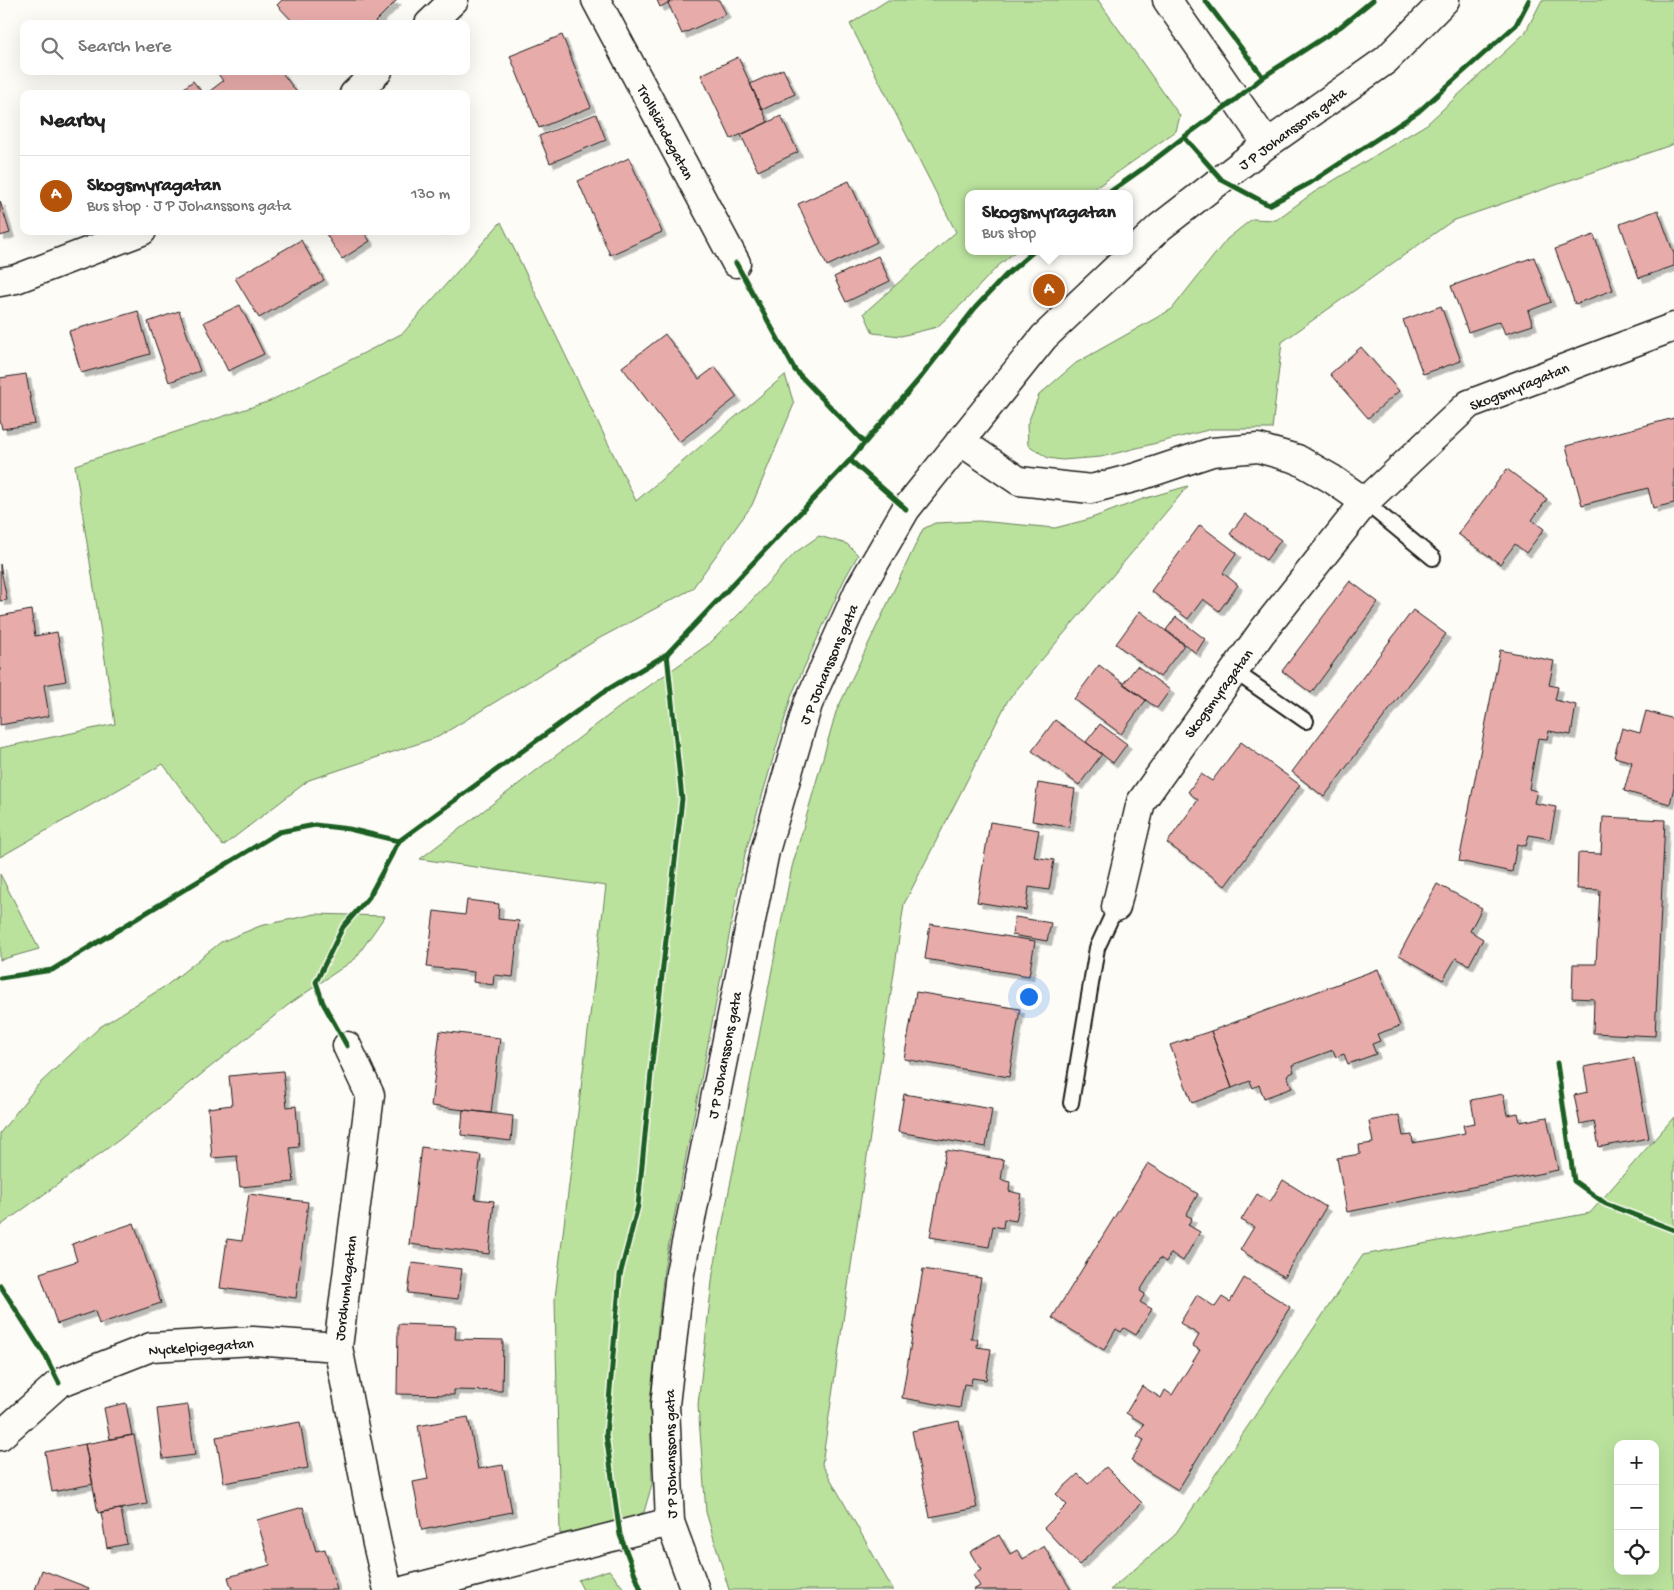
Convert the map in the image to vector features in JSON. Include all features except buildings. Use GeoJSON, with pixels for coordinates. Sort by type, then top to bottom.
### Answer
{"type":"FeatureCollection","features":[{"type":"Feature","properties":{"kind":"street"},"geometry":{"type":"LineString","coordinates":[[433,20],[454,0]]}},
{"type":"Feature","properties":{"kind":"street","name":"Trollsländegatan"},"geometry":{"type":"LineString","coordinates":[[596,0],[736,264]]}},
{"type":"Feature","properties":{"kind":"street"},"geometry":{"type":"LineString","coordinates":[[1167,0],[1267,144]]}},
{"type":"Feature","properties":{"kind":"street","name":"J P Johanssons gata"},"geometry":{"type":"LineString","coordinates":[[1133,253],[1160,227],[1267,144],[1386,60],[1446,0]]}},
{"type":"Feature","properties":{"kind":"street"},"geometry":{"type":"LineString","coordinates":[[358,90],[374,75]]}},
{"type":"Feature","properties":{"kind":"street"},"geometry":{"type":"LineString","coordinates":[[0,282],[16,279],[132,235]]}},
{"type":"Feature","properties":{"kind":"street","name":"J P Johanssons gata"},"geometry":{"type":"LineString","coordinates":[[695,1590],[670,1522],[665,1406],[680,1273],[765,851],[808,704],[859,590],[906,509],[1044,337],[1130,255]]}},
{"type":"Feature","properties":{"kind":"street","name":"Skogsmyragatan"},"geometry":{"type":"LineString","coordinates":[[1116,908],[1141,802],[1262,632],[1365,502],[1468,404],[1674,327]]}},
{"type":"Feature","properties":{"kind":"street"},"geometry":{"type":"LineString","coordinates":[[960,442],[1019,481],[1091,488],[1137,477],[1212,452],[1258,448],[1297,460],[1332,479],[1365,502]]}},
{"type":"Feature","properties":{"kind":"street","name":"Jordhumlagatan"},"geometry":{"type":"LineString","coordinates":[[347,1046],[370,1095],[338,1347],[377,1544],[388,1590]]}},
{"type":"Feature","properties":{"kind":"street","name":"Nyckelpigegatan"},"geometry":{"type":"LineString","coordinates":[[0,1436],[59,1383],[151,1347],[253,1342],[338,1347]]}},
{"type":"Feature","properties":{"kind":"street"},"geometry":{"type":"LineString","coordinates":[[406,1590],[670,1522]]}},
{"type":"Feature","properties":{"kind":"lane"},"geometry":{"type":"LineString","coordinates":[[1365,502],[1434,558]]}},
{"type":"Feature","properties":{"kind":"lane"},"geometry":{"type":"LineString","coordinates":[[1234,671],[1306,721]]}},
{"type":"Feature","properties":{"kind":"lane"},"geometry":{"type":"LineString","coordinates":[[1071,1103],[1097,948],[1116,908]]}},
{"type":"Feature","properties":{"kind":"green space"},"geometry":{"type":"Polygon","coordinates":[[[888,0],[1098,0],[1180,116],[1176,131],[1093,190],[965,190],[965,255],[1011,255],[937,327],[901,336],[873,333],[864,313],[956,232],[850,24],[888,0]]]}},
{"type":"Feature","properties":{"kind":"green space"},"geometry":{"type":"Polygon","coordinates":[[[1542,0],[1674,0],[1674,144],[1452,221],[1282,342],[1272,429],[1212,429],[1101,457],[1062,460],[1048,458],[1028,445],[1027,425],[1039,395],[1076,363],[1172,309],[1227,239],[1252,219],[1276,220],[1313,193],[1427,124],[1525,33],[1542,0]]]}},
{"type":"Feature","properties":{"kind":"green space"},"geometry":{"type":"Polygon","coordinates":[[[501,222],[636,501],[785,375],[794,404],[752,505],[692,589],[598,639],[438,737],[309,780],[223,846],[163,764],[0,857],[0,748],[115,724],[75,465],[270,401],[403,333],[501,222]]]}},
{"type":"Feature","properties":{"kind":"green space"},"geometry":{"type":"Polygon","coordinates":[[[1188,486],[1008,700],[904,904],[822,1464],[893,1590],[729,1590],[706,1512],[698,1405],[713,1273],[792,867],[836,712],[923,529],[935,523],[979,521],[1055,528],[1086,520],[1143,499],[1188,486]]]}},
{"type":"Feature","properties":{"kind":"green space"},"geometry":{"type":"Polygon","coordinates":[[[819,536],[847,544],[858,555],[844,580],[792,694],[745,854],[664,1269],[650,1402],[652,1484],[644,1512],[629,1520],[560,1534],[555,1298],[606,886],[420,859],[625,703],[710,643],[796,552],[819,536]]]}},
{"type":"Feature","properties":{"kind":"green space"},"geometry":{"type":"Polygon","coordinates":[[[0,874],[39,949],[0,960],[0,874]]]}},
{"type":"Feature","properties":{"kind":"green space"},"geometry":{"type":"Polygon","coordinates":[[[315,914],[385,916],[355,959],[288,1005],[119,1140],[0,1226],[0,1133],[37,1086],[100,1027],[167,985],[221,942],[260,926],[315,914]]]}},
{"type":"Feature","properties":{"kind":"green space"},"geometry":{"type":"Polygon","coordinates":[[[1674,1117],[1674,1590],[1110,1590],[1174,1536],[1363,1255],[1590,1213],[1674,1117]]]}},
{"type":"Feature","properties":{"kind":"green space"},"geometry":{"type":"Polygon","coordinates":[[[609,1570],[625,1590],[583,1590],[578,1580],[609,1570]]]}},
{"type":"Feature","properties":{"kind":"cycle path"},"geometry":{"type":"LineString","coordinates":[[1205,0],[1263,77]]}},
{"type":"Feature","properties":{"kind":"cycle path"},"geometry":{"type":"LineString","coordinates":[[1184,137],[1263,77],[1340,27],[1373,0]]}},
{"type":"Feature","properties":{"kind":"cycle path"},"geometry":{"type":"LineString","coordinates":[[1113,190],[1184,137],[1222,180],[1269,205],[1310,183],[1418,112],[1516,25],[1529,0]]}},
{"type":"Feature","properties":{"kind":"cycle path"},"geometry":{"type":"LineString","coordinates":[[641,1590],[620,1535],[606,1435],[620,1275],[638,1206],[682,799],[667,654],[850,460],[921,377],[975,308],[1005,276],[1029,255]]}},
{"type":"Feature","properties":{"kind":"cycle path"},"geometry":{"type":"LineString","coordinates":[[736,263],[795,370],[864,442]]}},
{"type":"Feature","properties":{"kind":"cycle path"},"geometry":{"type":"LineString","coordinates":[[850,460],[906,509]]}},
{"type":"Feature","properties":{"kind":"cycle path"},"geometry":{"type":"LineString","coordinates":[[0,978],[52,970],[279,832],[315,825],[349,829],[399,841],[602,693],[667,654]]}},
{"type":"Feature","properties":{"kind":"cycle path"},"geometry":{"type":"LineString","coordinates":[[347,1046],[323,1003],[316,982],[343,927],[369,897],[399,841]]}},
{"type":"Feature","properties":{"kind":"cycle path"},"geometry":{"type":"LineString","coordinates":[[1557,1063],[1574,1181],[1606,1204],[1674,1230]]}},
{"type":"Feature","properties":{"kind":"cycle path"},"geometry":{"type":"LineString","coordinates":[[0,1285],[46,1357],[59,1383]]}},
{"type":"Feature","properties":{"kind":"place","name":"Skogsmyragatan"},"geometry":{"type":"Point","coordinates":[1049,290]}}]}
